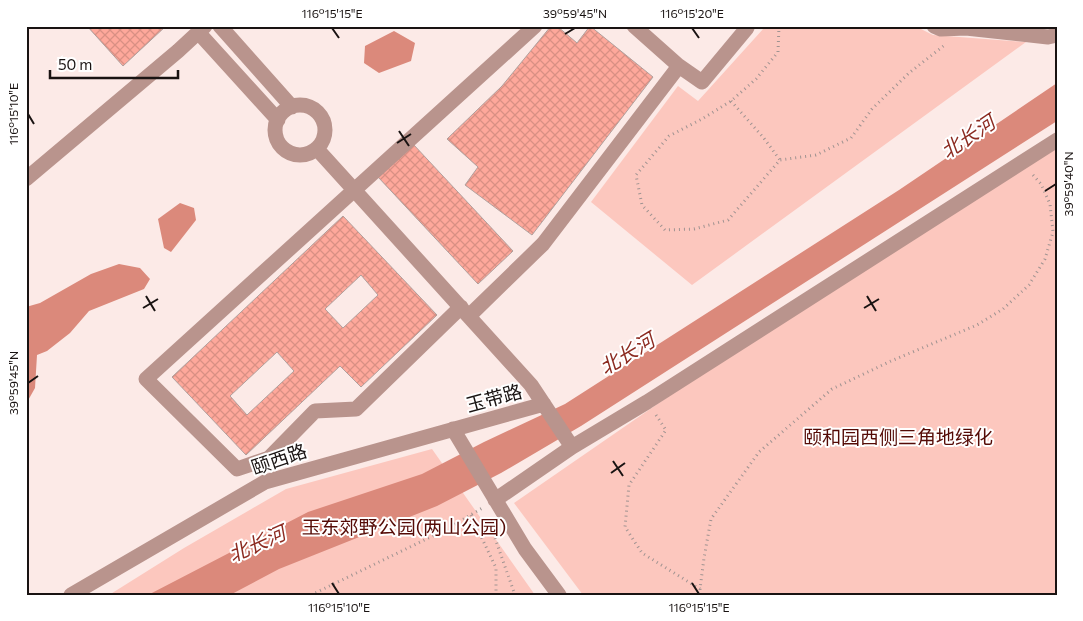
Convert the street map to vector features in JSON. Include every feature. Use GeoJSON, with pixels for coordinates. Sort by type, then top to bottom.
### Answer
{"type":"FeatureCollection","features":[{"type":"Feature","properties":{"kind":"street"},"geometry":{"type":"LineString","coordinates":[[220,26],[292,107]]}},
{"type":"Feature","properties":{"kind":"street"},"geometry":{"type":"LineString","coordinates":[[535,26],[146,379],[237,469],[269,458],[315,411],[356,409],[543,244],[679,66]]}},
{"type":"Feature","properties":{"kind":"street"},"geometry":{"type":"LineString","coordinates":[[634,26],[679,66],[702,82],[747,28],[744,26]]}},
{"type":"Feature","properties":{"kind":"street"},"geometry":{"type":"LineString","coordinates":[[934,26],[941,30],[966,28],[1048,37],[1057,35]]}},
{"type":"Feature","properties":{"kind":"street"},"geometry":{"type":"LineString","coordinates":[[26,179],[178,51],[201,29],[278,120]]}},
{"type":"Feature","properties":{"kind":"street"},"geometry":{"type":"LineString","coordinates":[[304,105],[312,108],[323,119],[325,135],[322,143],[310,153],[301,155],[285,150],[276,136],[275,128],[278,120],[282,113],[292,107],[304,105]]}},
{"type":"Feature","properties":{"kind":"street"},"geometry":{"type":"LineString","coordinates":[[489,499],[569,443],[647,402],[1057,140]]}},
{"type":"Feature","properties":{"kind":"street"},"geometry":{"type":"LineString","coordinates":[[317,149],[531,384],[569,443]]}},
{"type":"Feature","properties":{"kind":"street","name":"玉带路"},"geometry":{"type":"LineString","coordinates":[[455,434],[547,408]]}},
{"type":"Feature","properties":{"kind":"street"},"geometry":{"type":"LineString","coordinates":[[455,434],[489,499],[558,595]]}},
{"type":"Feature","properties":{"kind":"street","name":"颐西路"},"geometry":{"type":"LineString","coordinates":[[71,595],[265,482],[455,434]]}},
{"type":"Feature","properties":{"kind":"path"},"geometry":{"type":"LineString","coordinates":[[778,26],[778,52],[756,79],[731,101],[669,136],[636,175],[642,205],[665,230],[694,229],[728,220],[780,160],[816,155],[851,138],[872,109],[909,73],[966,28]]}},
{"type":"Feature","properties":{"kind":"path"},"geometry":{"type":"LineString","coordinates":[[731,101],[763,137],[780,160]]}},
{"type":"Feature","properties":{"kind":"path"},"geometry":{"type":"LineString","coordinates":[[701,595],[700,589],[712,519],[760,452],[832,389],[891,361],[977,325],[1003,310],[1029,285],[1045,259],[1053,232],[1050,204],[1041,184],[1023,162]]}},
{"type":"Feature","properties":{"kind":"path"},"geometry":{"type":"LineString","coordinates":[[647,402],[666,430],[629,485],[625,527],[642,552],[700,589]]}},
{"type":"Feature","properties":{"kind":"path"},"geometry":{"type":"LineString","coordinates":[[311,595],[445,530],[471,515],[489,499],[515,595]]}},
{"type":"Feature","properties":{"kind":"path"},"geometry":{"type":"LineString","coordinates":[[471,515],[496,568],[496,595]]}},
{"type":"Feature","properties":{"kind":"green space"},"geometry":{"type":"Polygon","coordinates":[[[764,26],[915,26],[933,35],[1026,42],[692,285],[591,202],[678,86],[698,101],[764,26]]]}},
{"type":"Feature","properties":{"kind":"green space","name":"颐和园西侧三角地绿化"},"geometry":{"type":"Polygon","coordinates":[[[1057,146],[1057,595],[583,595],[514,503],[669,396],[1057,146]]]}},
{"type":"Feature","properties":{"kind":"green space","name":"玉东郊野公园(两山公园)"},"geometry":{"type":"Polygon","coordinates":[[[432,449],[535,595],[109,595],[184,548],[286,489],[432,449]]]}},
{"type":"Feature","properties":{"kind":"water"},"geometry":{"type":"Polygon","coordinates":[[[394,31],[415,43],[411,61],[379,73],[364,63],[365,46],[394,31]]]}},
{"type":"Feature","properties":{"kind":"water","name":"北长河"},"geometry":{"type":"Polygon","coordinates":[[[1057,83],[1057,121],[581,426],[501,473],[437,506],[279,569],[230,595],[148,595],[308,512],[422,474],[565,404],[899,190],[1057,83]]]}},
{"type":"Feature","properties":{"kind":"water"},"geometry":{"type":"Polygon","coordinates":[[[180,203],[194,208],[196,220],[171,252],[164,248],[158,219],[180,203]]]}},
{"type":"Feature","properties":{"kind":"water"},"geometry":{"type":"Polygon","coordinates":[[[119,264],[140,268],[150,279],[144,289],[89,311],[70,333],[47,351],[37,355],[35,388],[26,404],[26,307],[40,303],[91,274],[119,264]]]}},
{"type":"Feature","properties":{"kind":"building"},"geometry":{"type":"Polygon","coordinates":[[[87,26],[166,26],[123,66],[87,26]]]}},
{"type":"Feature","properties":{"kind":"building"},"geometry":{"type":"Polygon","coordinates":[[[551,26],[557,26],[577,43],[590,26],[653,77],[532,235],[465,185],[478,167],[447,139],[502,86],[551,26]]]}},
{"type":"Feature","properties":{"kind":"building"},"geometry":{"type":"Polygon","coordinates":[[[413,144],[513,251],[478,284],[378,177],[413,144]]]}},
{"type":"Feature","properties":{"kind":"building"},"geometry":{"type":"Polygon","coordinates":[[[343,216],[437,315],[361,387],[340,366],[246,455],[172,377],[343,216]],[[361,275],[325,309],[343,328],[378,295],[361,275]],[[277,352],[230,396],[247,415],[294,371],[277,352]]]}}]}
